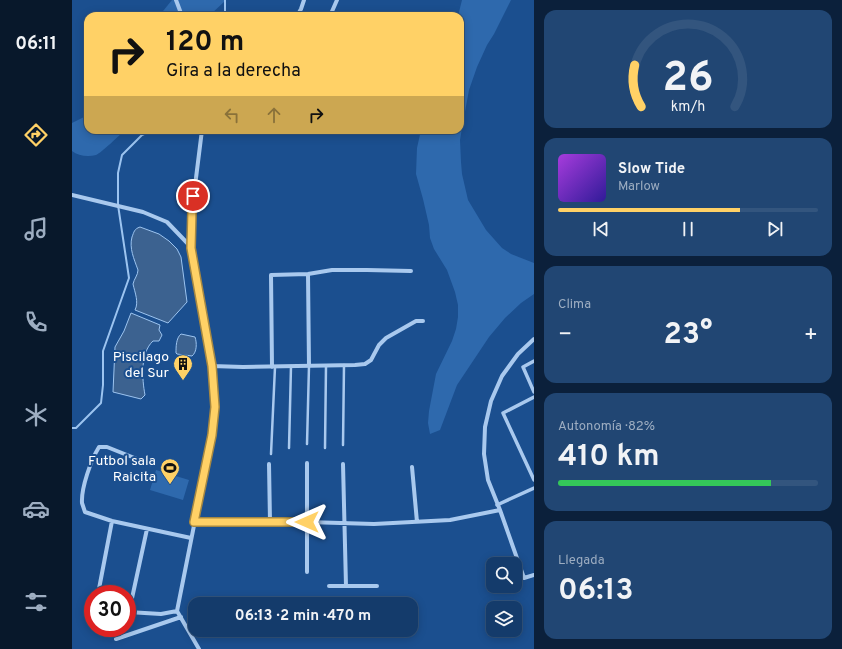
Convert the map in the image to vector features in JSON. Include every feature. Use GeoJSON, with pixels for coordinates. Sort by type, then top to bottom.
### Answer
{"type":"FeatureCollection","features":[{"type":"Feature","properties":{"kind":"street"},"geometry":{"type":"LineString","coordinates":[[176,0],[180,12]]}},
{"type":"Feature","properties":{"kind":"street"},"geometry":{"type":"LineString","coordinates":[[299,12],[304,0]]}},
{"type":"Feature","properties":{"kind":"street"},"geometry":{"type":"LineString","coordinates":[[332,12],[337,0]]}},
{"type":"Feature","properties":{"kind":"street"},"geometry":{"type":"LineString","coordinates":[[199,649],[177,611],[212,435],[215,407],[212,366],[191,248],[192,210],[202,134]]}},
{"type":"Feature","properties":{"kind":"street"},"geometry":{"type":"LineString","coordinates":[[72,194],[143,212],[167,222],[191,248]]}},
{"type":"Feature","properties":{"kind":"street"},"geometry":{"type":"LineString","coordinates":[[273,367],[271,275],[308,274],[332,270],[411,271]]}},
{"type":"Feature","properties":{"kind":"street"},"geometry":{"type":"LineString","coordinates":[[308,274],[309,366]]}},
{"type":"Feature","properties":{"kind":"street"},"geometry":{"type":"LineString","coordinates":[[212,366],[273,367],[365,364],[371,360],[379,345],[386,338],[416,321],[423,321]]}},
{"type":"Feature","properties":{"kind":"street"},"geometry":{"type":"LineString","coordinates":[[534,339],[518,354],[502,376],[491,401],[485,427],[484,454],[488,480],[524,578],[534,575]]}},
{"type":"Feature","properties":{"kind":"street"},"geometry":{"type":"LineString","coordinates":[[534,361],[523,367],[534,392]]}},
{"type":"Feature","properties":{"kind":"street"},"geometry":{"type":"LineString","coordinates":[[534,397],[503,413],[534,480]]}},
{"type":"Feature","properties":{"kind":"street"},"geometry":{"type":"LineString","coordinates":[[152,465],[107,447],[100,447],[95,454],[83,488],[82,504],[86,512],[112,521],[191,538]]}},
{"type":"Feature","properties":{"kind":"street"},"geometry":{"type":"LineString","coordinates":[[307,572],[308,463]]}},
{"type":"Feature","properties":{"kind":"street"},"geometry":{"type":"LineString","coordinates":[[269,464],[270,522]]}},
{"type":"Feature","properties":{"kind":"street"},"geometry":{"type":"LineString","coordinates":[[343,464],[346,586]]}},
{"type":"Feature","properties":{"kind":"street"},"geometry":{"type":"LineString","coordinates":[[412,467],[417,522]]}},
{"type":"Feature","properties":{"kind":"street"},"geometry":{"type":"LineString","coordinates":[[497,505],[534,488]]}},
{"type":"Feature","properties":{"kind":"street"},"geometry":{"type":"LineString","coordinates":[[194,522],[307,522],[374,524],[450,520],[500,510]]}},
{"type":"Feature","properties":{"kind":"street"},"geometry":{"type":"LineString","coordinates":[[100,585],[112,521]]}},
{"type":"Feature","properties":{"kind":"street"},"geometry":{"type":"LineString","coordinates":[[134,585],[147,529]]}},
{"type":"Feature","properties":{"kind":"street"},"geometry":{"type":"LineString","coordinates":[[329,586],[377,586]]}},
{"type":"Feature","properties":{"kind":"street"},"geometry":{"type":"LineString","coordinates":[[136,612],[161,614],[177,611]]}},
{"type":"Feature","properties":{"kind":"street"},"geometry":{"type":"LineString","coordinates":[[116,639],[181,617]]}},
{"type":"Feature","properties":{"kind":"lane"},"geometry":{"type":"LineString","coordinates":[[344,365],[344,445]]}},
{"type":"Feature","properties":{"kind":"lane"},"geometry":{"type":"LineString","coordinates":[[289,448],[291,366]]}},
{"type":"Feature","properties":{"kind":"lane"},"geometry":{"type":"LineString","coordinates":[[307,444],[309,366]]}},
{"type":"Feature","properties":{"kind":"lane"},"geometry":{"type":"LineString","coordinates":[[325,448],[326,366]]}},
{"type":"Feature","properties":{"kind":"lane"},"geometry":{"type":"LineString","coordinates":[[271,454],[273,367]]}},
{"type":"Feature","properties":{"kind":"shaded area"},"geometry":{"type":"Polygon","coordinates":[[[172,0],[226,0],[213,12],[162,12],[172,0]]]}},
{"type":"Feature","properties":{"kind":"shaded area"},"geometry":{"type":"Polygon","coordinates":[[[462,0],[511,0],[477,67],[469,90],[464,118],[464,12],[459,12],[462,0]]]}},
{"type":"Feature","properties":{"kind":"shaded area"},"geometry":{"type":"Polygon","coordinates":[[[84,117],[84,134],[121,134],[98,154],[90,156],[80,155],[72,151],[72,123],[84,117]]]}},
{"type":"Feature","properties":{"kind":"shaded area"},"geometry":{"type":"Polygon","coordinates":[[[420,134],[461,134],[460,140],[462,174],[468,200],[486,230],[502,248],[511,254],[534,263],[534,294],[521,303],[505,318],[489,337],[457,385],[440,430],[430,434],[428,423],[429,411],[436,374],[452,341],[456,329],[458,305],[447,270],[434,249],[430,238],[429,225],[416,174],[417,148],[420,134]]]}},
{"type":"Feature","properties":{"kind":"shaded area"},"geometry":{"type":"Polygon","coordinates":[[[140,227],[159,234],[169,241],[177,249],[181,257],[187,302],[168,323],[135,310],[137,301],[133,284],[138,270],[132,254],[131,241],[134,231],[140,227]]]}},
{"type":"Feature","properties":{"kind":"shaded area"},"geometry":{"type":"Polygon","coordinates":[[[131,313],[160,325],[159,330],[162,335],[159,341],[153,341],[146,352],[143,366],[145,395],[141,399],[113,392],[115,347],[124,331],[131,313]]]}},
{"type":"Feature","properties":{"kind":"shaded area","name":"Piscilago del Sur"},"geometry":{"type":"Polygon","coordinates":[[[181,334],[195,337],[196,347],[192,356],[176,353],[177,340],[181,334]]]}},
{"type":"Feature","properties":{"kind":"shaded area","name":"Futbol sala Raicita"},"geometry":{"type":"Polygon","coordinates":[[[156,470],[189,480],[183,500],[150,490],[156,470]]]}},
{"type":"Feature","properties":{"kind":"waterway"},"geometry":{"type":"LineString","coordinates":[[225,0],[225,12]]}},
{"type":"Feature","properties":{"kind":"waterway"},"geometry":{"type":"LineString","coordinates":[[72,428],[76,428],[101,403],[103,385],[103,351],[129,278],[118,205],[118,173],[122,155],[144,134]]}},
{"type":"Feature","properties":{"kind":"place","name":"Piscilago del Sur"},"geometry":{"type":"Point","coordinates":[183,381]}},
{"type":"Feature","properties":{"kind":"place","name":"Futbol sala Raicita"},"geometry":{"type":"Point","coordinates":[170,485]}},
{"type":"Feature","properties":{"kind":"route"},"geometry":{"type":"LineString","coordinates":[[193,196],[191,248],[212,366],[215,407],[212,435],[194,522],[307,522]]}}]}
